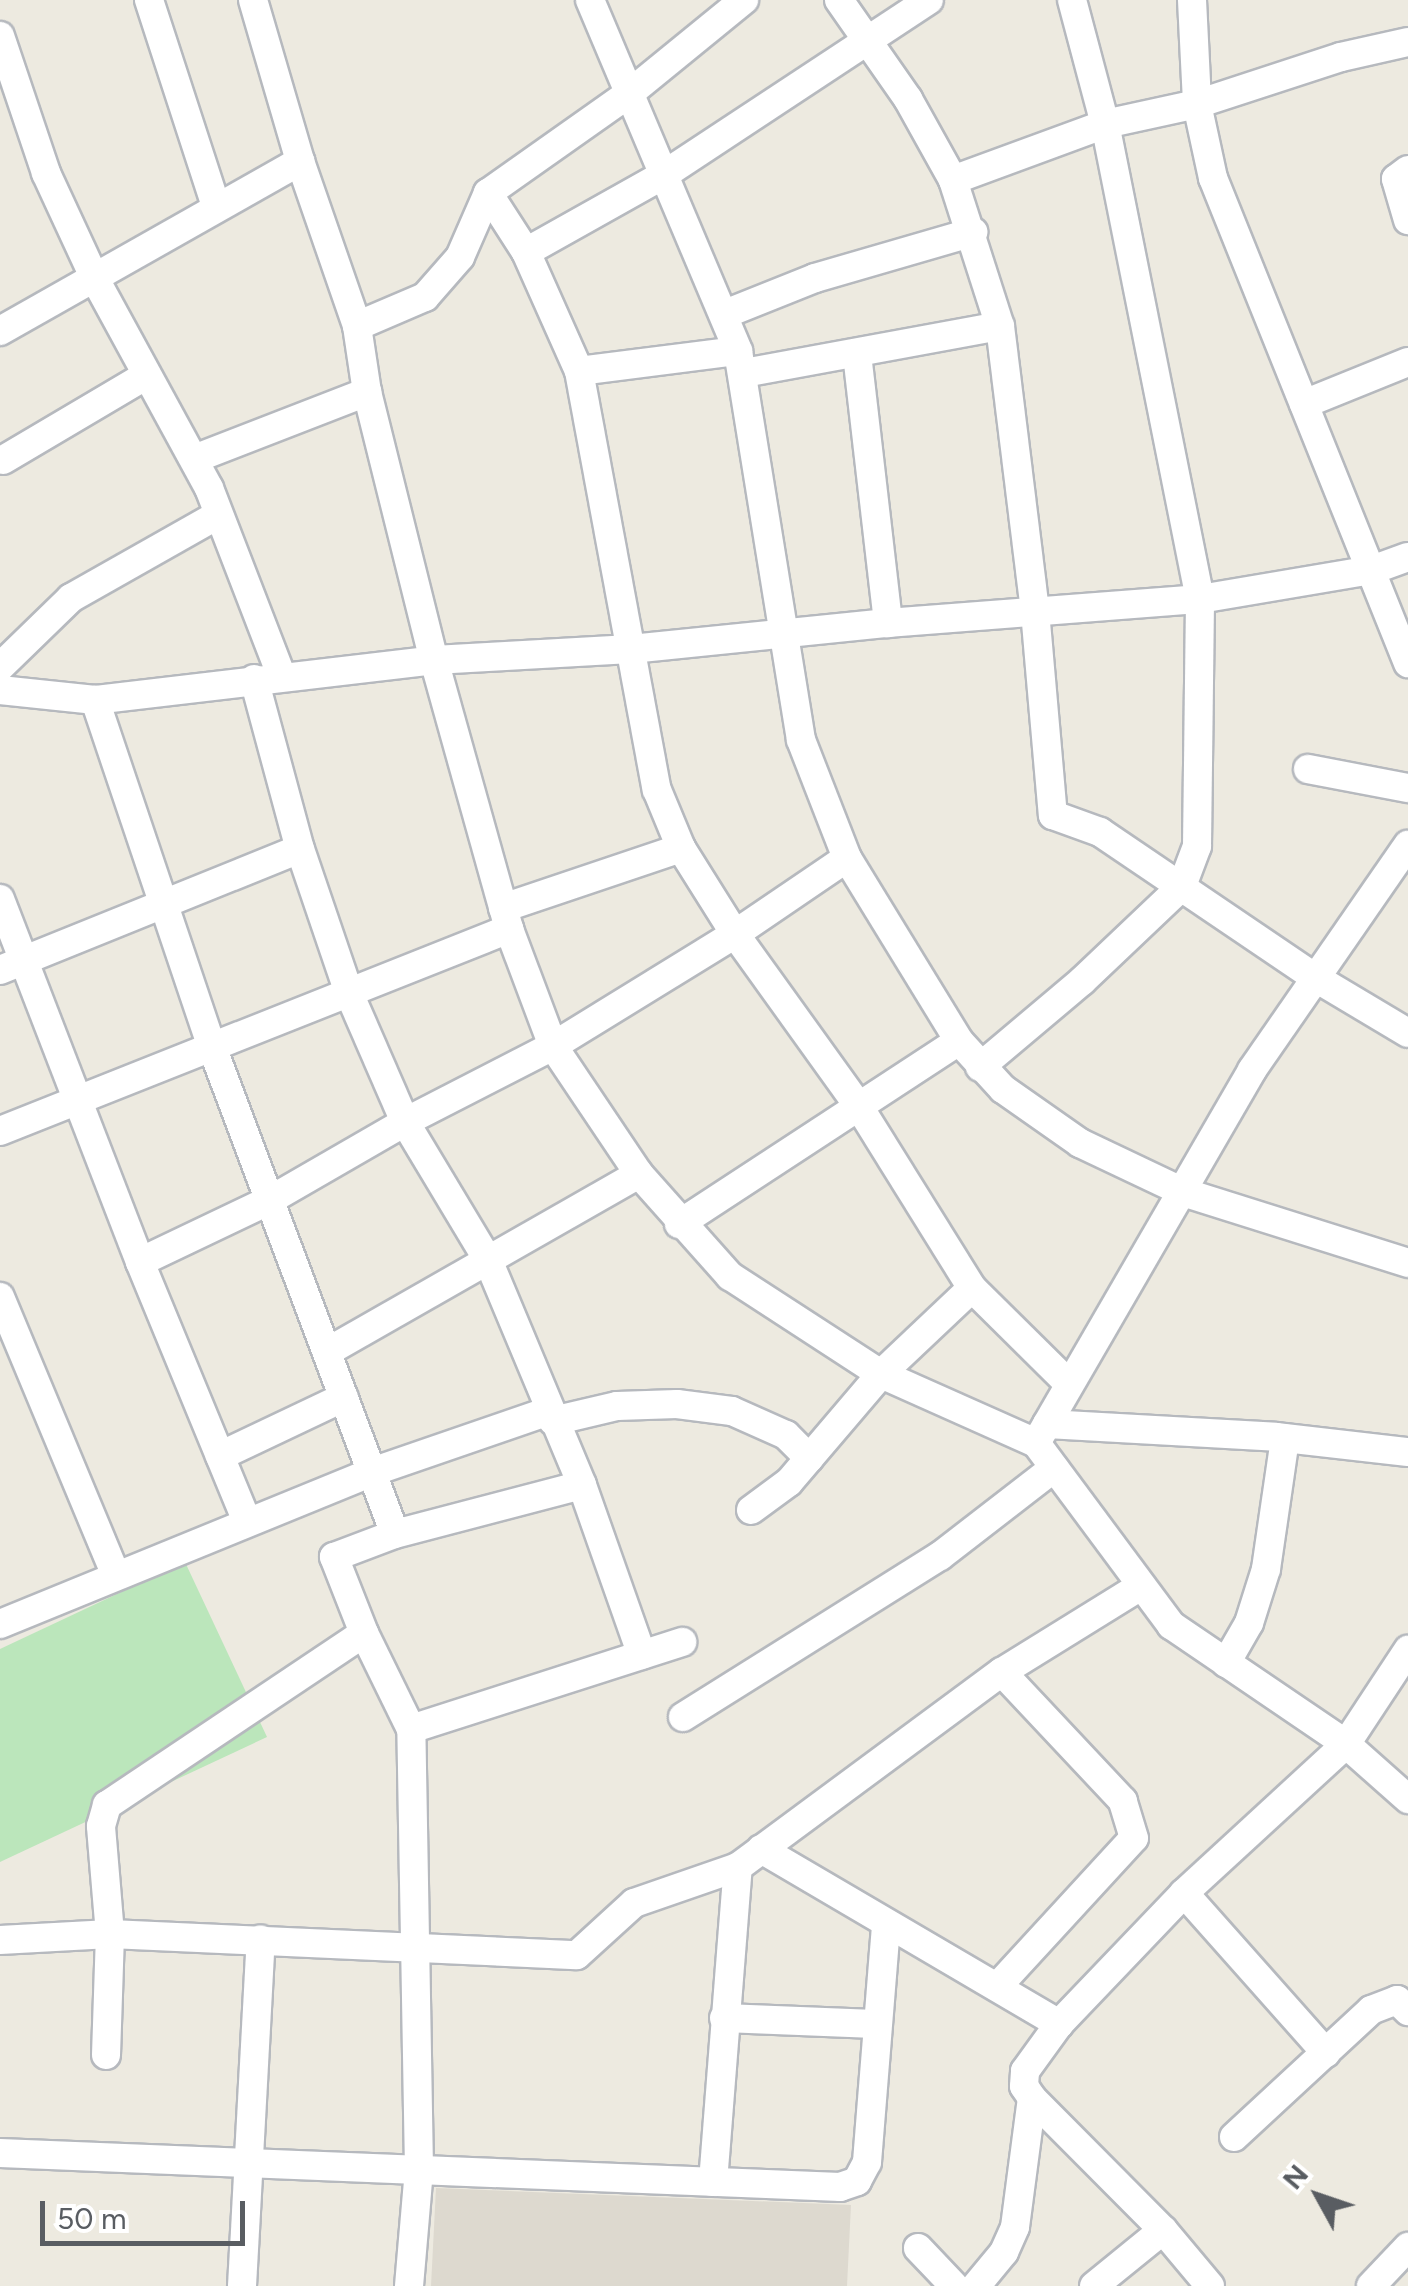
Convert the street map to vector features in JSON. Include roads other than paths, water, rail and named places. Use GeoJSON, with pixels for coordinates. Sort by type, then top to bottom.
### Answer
{"type":"FeatureCollection","features":[{"type":"Feature","properties":{"kind":"street"},"geometry":{"type":"LineString","coordinates":[[149,0],[216,206]]}},
{"type":"Feature","properties":{"kind":"street"},"geometry":{"type":"LineString","coordinates":[[253,0],[300,162],[357,326],[367,392],[434,660],[506,918],[553,1046],[639,1174],[678,1224],[730,1276],[881,1374],[1042,1434],[1285,1438],[1408,1452]]}},
{"type":"Feature","properties":{"kind":"street"},"geometry":{"type":"LineString","coordinates":[[590,0],[742,362],[801,740],[847,858],[959,1041],[980,1068],[1065,1135],[1183,1192],[1408,1263]]}},
{"type":"Feature","properties":{"kind":"street"},"geometry":{"type":"LineString","coordinates":[[357,326],[408,307],[442,279],[460,258],[488,193],[631,92],[744,0]]}},
{"type":"Feature","properties":{"kind":"street"},"geometry":{"type":"LineString","coordinates":[[839,0],[908,99],[954,180],[1000,326],[1035,611],[1053,814],[1100,832],[1314,977],[1408,1033]]}},
{"type":"Feature","properties":{"kind":"street"},"geometry":{"type":"LineString","coordinates":[[526,252],[665,174],[928,0]]}},
{"type":"Feature","properties":{"kind":"street"},"geometry":{"type":"LineString","coordinates":[[980,1068],[1082,982],[1182,886],[1197,846],[1200,599],[1106,124],[1072,0]]}},
{"type":"Feature","properties":{"kind":"street"},"geometry":{"type":"LineString","coordinates":[[1192,0],[1197,104],[1212,178],[1408,664]]}},
{"type":"Feature","properties":{"kind":"street"},"geometry":{"type":"LineString","coordinates":[[0,36],[42,163],[95,279],[194,459],[218,515],[267,677],[300,850],[349,992],[405,1122],[488,1260],[582,1485],[642,1655]]}},
{"type":"Feature","properties":{"kind":"street"},"geometry":{"type":"LineString","coordinates":[[954,180],[1106,124],[1197,104],[1341,58],[1408,42]]}},
{"type":"Feature","properties":{"kind":"street"},"geometry":{"type":"LineString","coordinates":[[0,331],[300,162]]}},
{"type":"Feature","properties":{"kind":"street"},"geometry":{"type":"LineString","coordinates":[[1408,170],[1396,179],[1408,220]]}},
{"type":"Feature","properties":{"kind":"street"},"geometry":{"type":"LineString","coordinates":[[488,193],[526,252],[579,371],[657,790],[680,848],[735,934],[858,1106],[972,1288],[1068,1383]]}},
{"type":"Feature","properties":{"kind":"street"},"geometry":{"type":"LineString","coordinates":[[725,314],[815,278],[973,232]]}},
{"type":"Feature","properties":{"kind":"street"},"geometry":{"type":"LineString","coordinates":[[579,371],[857,354],[1000,326]]}},
{"type":"Feature","properties":{"kind":"street"},"geometry":{"type":"LineString","coordinates":[[857,354],[888,623]]}},
{"type":"Feature","properties":{"kind":"street"},"geometry":{"type":"LineString","coordinates":[[1304,404],[1408,362]]}},
{"type":"Feature","properties":{"kind":"street"},"geometry":{"type":"LineString","coordinates":[[2,460],[148,375]]}},
{"type":"Feature","properties":{"kind":"street"},"geometry":{"type":"LineString","coordinates":[[194,459],[367,392]]}},
{"type":"Feature","properties":{"kind":"street"},"geometry":{"type":"LineString","coordinates":[[0,668],[71,598],[218,515]]}},
{"type":"Feature","properties":{"kind":"street"},"geometry":{"type":"LineString","coordinates":[[0,690],[95,700],[434,660],[631,649],[888,623],[1200,599],[1372,570],[1408,557]]}},
{"type":"Feature","properties":{"kind":"street"},"geometry":{"type":"LineString","coordinates":[[95,700],[212,1047],[395,1534]]}},
{"type":"Feature","properties":{"kind":"street"},"geometry":{"type":"LineString","coordinates":[[1308,769],[1408,788]]}},
{"type":"Feature","properties":{"kind":"street"},"geometry":{"type":"LineString","coordinates":[[1408,845],[1252,1070],[1042,1434],[1054,1468],[1171,1625],[1346,1744],[1408,1799]]}},
{"type":"Feature","properties":{"kind":"street"},"geometry":{"type":"LineString","coordinates":[[0,1130],[349,992],[506,918],[680,848]]}},
{"type":"Feature","properties":{"kind":"street"},"geometry":{"type":"LineString","coordinates":[[12,965],[300,850]]}},
{"type":"Feature","properties":{"kind":"street"},"geometry":{"type":"LineString","coordinates":[[140,1262],[270,1200],[405,1122],[553,1046],[735,934],[847,858]]}},
{"type":"Feature","properties":{"kind":"street"},"geometry":{"type":"LineString","coordinates":[[0,899],[12,965],[78,1100],[247,1521]]}},
{"type":"Feature","properties":{"kind":"street"},"geometry":{"type":"LineString","coordinates":[[678,1224],[959,1041]]}},
{"type":"Feature","properties":{"kind":"street"},"geometry":{"type":"LineString","coordinates":[[327,1352],[639,1174]]}},
{"type":"Feature","properties":{"kind":"street"},"geometry":{"type":"LineString","coordinates":[[751,1510],[790,1482],[881,1374],[972,1288]]}},
{"type":"Feature","properties":{"kind":"street"},"geometry":{"type":"LineString","coordinates":[[0,1297],[116,1576]]}},
{"type":"Feature","properties":{"kind":"street"},"geometry":{"type":"LineString","coordinates":[[220,1456],[344,1397]]}},
{"type":"Feature","properties":{"kind":"street"},"geometry":{"type":"LineString","coordinates":[[0,1624],[372,1472],[551,1416],[617,1406],[677,1404],[732,1411],[786,1435],[809,1458]]}},
{"type":"Feature","properties":{"kind":"street"},"geometry":{"type":"LineString","coordinates":[[1226,1663],[1250,1623],[1266,1570],[1285,1438]]}},
{"type":"Feature","properties":{"kind":"street"},"geometry":{"type":"LineString","coordinates":[[683,1718],[940,1556],[1054,1468]]}},
{"type":"Feature","properties":{"kind":"street"},"geometry":{"type":"LineString","coordinates":[[409,2286],[419,2169],[411,1729],[364,1633],[334,1557],[395,1534],[582,1485]]}},
{"type":"Feature","properties":{"kind":"street"},"geometry":{"type":"LineString","coordinates":[[0,1940],[110,1934],[578,1955],[634,1904],[738,1867],[1002,1672],[1139,1587]]}},
{"type":"Feature","properties":{"kind":"street"},"geometry":{"type":"LineString","coordinates":[[106,2055],[110,1934],[101,1826],[106,1805],[364,1633]]}},
{"type":"Feature","properties":{"kind":"street"},"geometry":{"type":"LineString","coordinates":[[411,1729],[682,1642]]}},
{"type":"Feature","properties":{"kind":"street"},"geometry":{"type":"LineString","coordinates":[[1210,2286],[1163,2230],[1032,2098],[1024,2086],[1024,2071],[1060,2024],[1184,1893],[1346,1744],[1408,1650]]}},
{"type":"Feature","properties":{"kind":"street"},"geometry":{"type":"LineString","coordinates":[[998,1987],[1134,1838],[1122,1801],[1002,1672]]}},
{"type":"Feature","properties":{"kind":"street"},"geometry":{"type":"LineString","coordinates":[[761,1849],[886,1926],[1060,2024]]}},
{"type":"Feature","properties":{"kind":"street"},"geometry":{"type":"LineString","coordinates":[[714,2182],[738,1867]]}},
{"type":"Feature","properties":{"kind":"street"},"geometry":{"type":"LineString","coordinates":[[1184,1893],[1326,2053]]}},
{"type":"Feature","properties":{"kind":"street"},"geometry":{"type":"LineString","coordinates":[[0,2153],[840,2187],[857,2181],[866,2162],[886,1926]]}},
{"type":"Feature","properties":{"kind":"street"},"geometry":{"type":"LineString","coordinates":[[242,2286],[260,1940]]}},
{"type":"Feature","properties":{"kind":"street"},"geometry":{"type":"LineString","coordinates":[[1234,2137],[1371,2010],[1397,2000],[1408,2010]]}},
{"type":"Feature","properties":{"kind":"street"},"geometry":{"type":"LineString","coordinates":[[724,2018],[875,2024]]}},
{"type":"Feature","properties":{"kind":"street"},"geometry":{"type":"LineString","coordinates":[[976,2286],[1004,2252],[1015,2227],[1032,2098]]}},
{"type":"Feature","properties":{"kind":"street"},"geometry":{"type":"LineString","coordinates":[[1094,2286],[1163,2230]]}},
{"type":"Feature","properties":{"kind":"street"},"geometry":{"type":"LineString","coordinates":[[918,2248],[954,2286]]}},
{"type":"Feature","properties":{"kind":"street"},"geometry":{"type":"LineString","coordinates":[[1371,2286],[1408,2248]]}}]}
